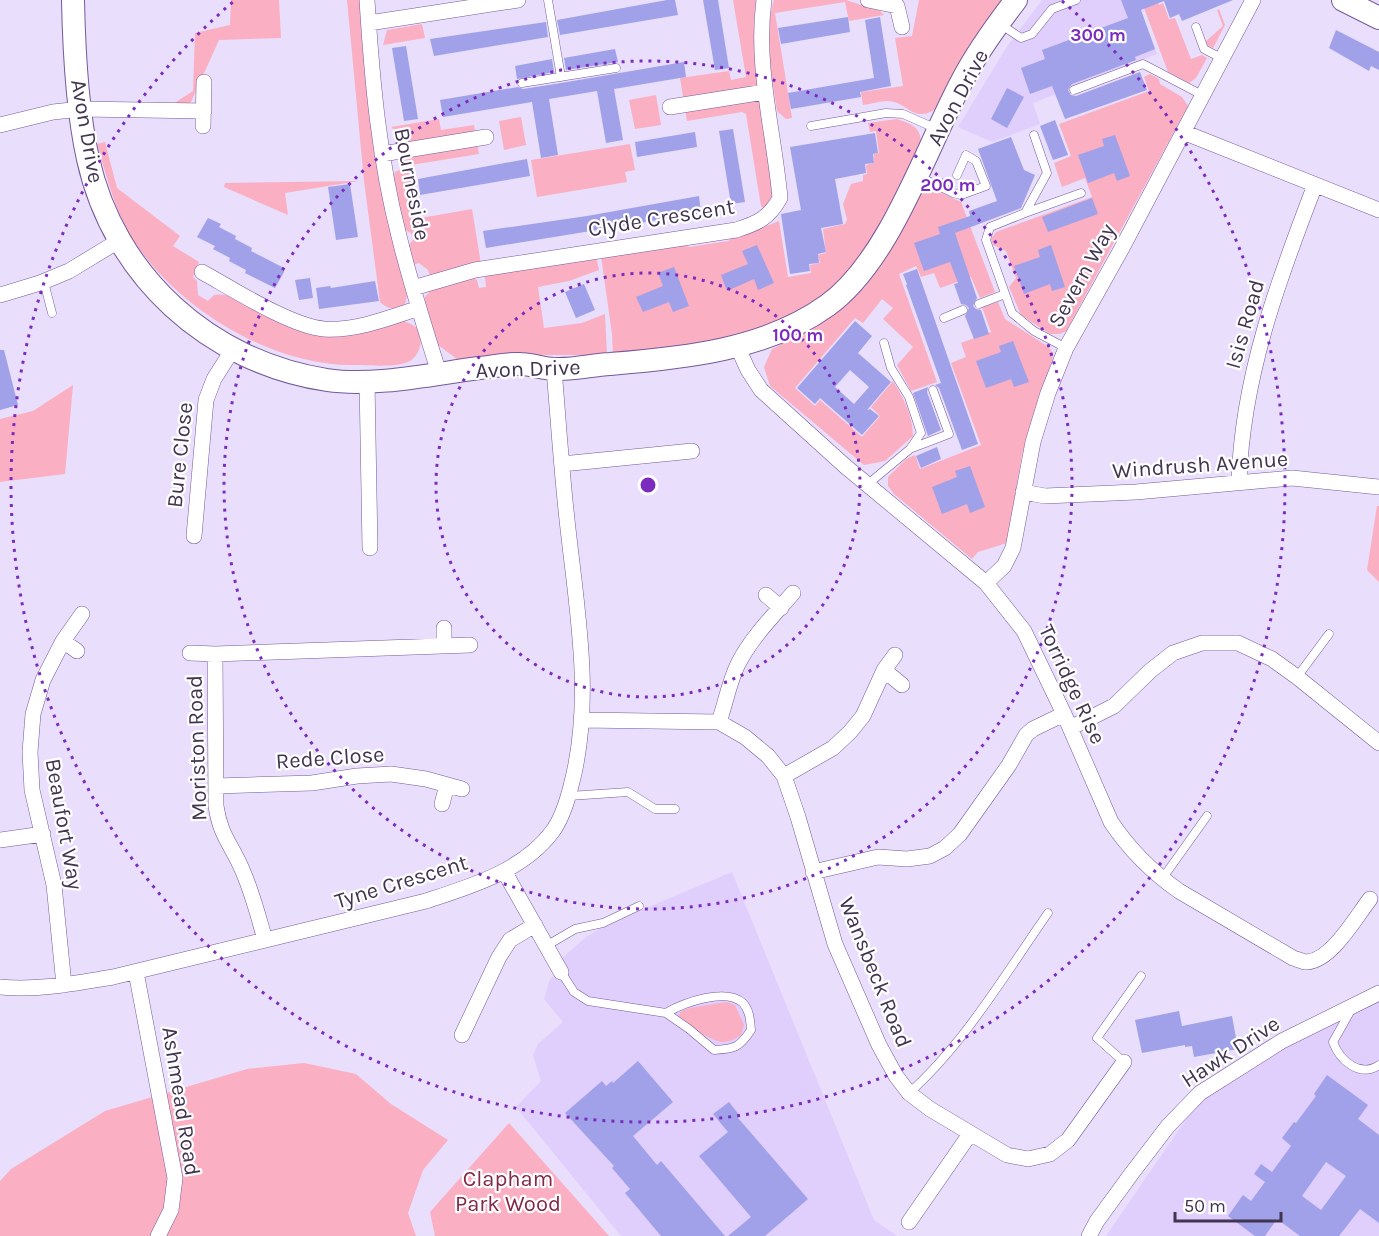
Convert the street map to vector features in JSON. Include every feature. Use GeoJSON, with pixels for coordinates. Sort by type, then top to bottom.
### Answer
{"type":"FeatureCollection","features":[{"type":"Feature","properties":{"kind":"street","name":"Avon Drive"},"geometry":{"type":"LineString","coordinates":[[73,0],[81,109],[88,159],[101,201],[134,264],[156,292],[213,340],[275,367],[328,380],[367,381],[519,363],[554,369],[661,360],[737,346],[779,333],[805,321],[831,303],[858,278],[886,235],[962,81],[998,23],[1016,0]]}},
{"type":"Feature","properties":{"kind":"street","name":"Bourneside"},"geometry":{"type":"LineString","coordinates":[[367,0],[374,94],[382,154],[398,236],[438,373]]}},
{"type":"Feature","properties":{"kind":"street"},"geometry":{"type":"LineString","coordinates":[[369,23],[518,0]]}},
{"type":"Feature","properties":{"kind":"street","name":"Clyde Crescent"},"geometry":{"type":"LineString","coordinates":[[413,288],[475,270],[736,230],[757,223],[773,211],[780,198],[762,58],[764,0]]}},
{"type":"Feature","properties":{"kind":"street"},"geometry":{"type":"LineString","coordinates":[[868,0],[901,4],[902,27]]}},
{"type":"Feature","properties":{"kind":"street","name":"Severn Way"},"geometry":{"type":"LineString","coordinates":[[986,583],[1004,566],[1013,548],[1034,442],[1048,393],[1066,348],[1253,0]]}},
{"type":"Feature","properties":{"kind":"street"},"geometry":{"type":"LineString","coordinates":[[1343,0],[1379,18]]}},
{"type":"Feature","properties":{"kind":"street"},"geometry":{"type":"LineString","coordinates":[[0,125],[54,112],[81,109],[204,119],[204,82]]}},
{"type":"Feature","properties":{"kind":"street"},"geometry":{"type":"LineString","coordinates":[[670,107],[765,92]]}},
{"type":"Feature","properties":{"kind":"street"},"geometry":{"type":"LineString","coordinates":[[1183,132],[1379,210]]}},
{"type":"Feature","properties":{"kind":"street"},"geometry":{"type":"LineString","coordinates":[[382,154],[486,137]]}},
{"type":"Feature","properties":{"kind":"street","name":"Isis Road"},"geometry":{"type":"LineString","coordinates":[[1239,482],[1240,444],[1249,388],[1261,339],[1283,270],[1315,185]]}},
{"type":"Feature","properties":{"kind":"street"},"geometry":{"type":"LineString","coordinates":[[0,296],[44,282],[69,271],[120,240]]}},
{"type":"Feature","properties":{"kind":"street"},"geometry":{"type":"LineString","coordinates":[[202,272],[298,323],[324,329],[357,327],[419,308]]}},
{"type":"Feature","properties":{"kind":"street","name":"Torridge Rise"},"geometry":{"type":"LineString","coordinates":[[737,346],[748,370],[761,390],[845,466],[986,583],[1024,631],[1067,721],[1110,822],[1145,864],[1162,879],[1293,958],[1306,962],[1321,957],[1334,947],[1370,899]]}},
{"type":"Feature","properties":{"kind":"street","name":"Bure Close"},"geometry":{"type":"LineString","coordinates":[[194,536],[206,400],[214,380],[232,349]]}},
{"type":"Feature","properties":{"kind":"street","name":"Tyne Crescent"},"geometry":{"type":"LineString","coordinates":[[0,987],[64,985],[136,972],[426,901],[504,871],[544,842],[553,831],[568,796],[575,772],[582,720],[581,659],[561,464],[554,369]]}},
{"type":"Feature","properties":{"kind":"street"},"geometry":{"type":"LineString","coordinates":[[367,381],[370,548]]}},
{"type":"Feature","properties":{"kind":"street"},"geometry":{"type":"LineString","coordinates":[[561,464],[692,451]]}},
{"type":"Feature","properties":{"kind":"street","name":"Windrush Avenue"},"geometry":{"type":"LineString","coordinates":[[1023,492],[1046,496],[1136,492],[1292,478],[1379,487]]}},
{"type":"Feature","properties":{"kind":"street"},"geometry":{"type":"LineString","coordinates":[[719,722],[738,664],[750,645],[793,593]]}},
{"type":"Feature","properties":{"kind":"street"},"geometry":{"type":"LineString","coordinates":[[766,595],[781,608]]}},
{"type":"Feature","properties":{"kind":"street","name":"Beaufort Way"},"geometry":{"type":"LineString","coordinates":[[64,985],[54,885],[32,790],[30,752],[32,724],[42,680],[63,641],[82,614]]}},
{"type":"Feature","properties":{"kind":"street"},"geometry":{"type":"LineString","coordinates":[[444,628],[444,645]]}},
{"type":"Feature","properties":{"kind":"street"},"geometry":{"type":"LineString","coordinates":[[63,641],[77,651]]}},
{"type":"Feature","properties":{"kind":"street"},"geometry":{"type":"LineString","coordinates":[[813,872],[878,857],[907,859],[930,856],[945,848],[960,834],[1009,765],[1026,735],[1033,729],[1114,706],[1150,671],[1173,653],[1202,643],[1238,644],[1272,659],[1379,743]]}},
{"type":"Feature","properties":{"kind":"street","name":"Moriston Road"},"geometry":{"type":"LineString","coordinates":[[190,653],[470,645]]}},
{"type":"Feature","properties":{"kind":"street","name":"Moriston Road"},"geometry":{"type":"LineString","coordinates":[[215,654],[216,806],[219,827],[248,885],[265,940]]}},
{"type":"Feature","properties":{"kind":"street"},"geometry":{"type":"LineString","coordinates":[[784,776],[833,748],[850,732],[863,716],[884,670],[895,655]]}},
{"type":"Feature","properties":{"kind":"street"},"geometry":{"type":"LineString","coordinates":[[884,670],[902,685]]}},
{"type":"Feature","properties":{"kind":"street","name":"Wansbeck Road"},"geometry":{"type":"LineString","coordinates":[[582,720],[719,722],[745,737],[768,756],[784,776],[835,944],[879,1045],[896,1076],[909,1093],[930,1109],[1007,1155],[1028,1159],[1050,1154],[1068,1140],[1124,1062]]}},
{"type":"Feature","properties":{"kind":"street","name":"Rede Close"},"geometry":{"type":"LineString","coordinates":[[216,786],[312,783],[357,776],[392,774],[426,779],[454,787],[442,804]]}},
{"type":"Feature","properties":{"kind":"street"},"geometry":{"type":"LineString","coordinates":[[0,840],[43,834]]}},
{"type":"Feature","properties":{"kind":"street"},"geometry":{"type":"LineString","coordinates":[[504,871],[561,972]]}},
{"type":"Feature","properties":{"kind":"street"},"geometry":{"type":"LineString","coordinates":[[462,1035],[499,957],[510,940],[535,925]]}},
{"type":"Feature","properties":{"kind":"street","name":"Ashmead Road"},"geometry":{"type":"LineString","coordinates":[[136,972],[175,1178],[171,1210],[158,1236]]}},
{"type":"Feature","properties":{"kind":"street","name":"Hawk Drive"},"geometry":{"type":"LineString","coordinates":[[1089,1236],[1097,1221],[1154,1144],[1200,1093],[1282,1041],[1379,993]]}},
{"type":"Feature","properties":{"kind":"street"},"geometry":{"type":"LineString","coordinates":[[909,1222],[970,1134]]}},
{"type":"Feature","properties":{"kind":"lane"},"geometry":{"type":"LineString","coordinates":[[549,0],[561,77]]}},
{"type":"Feature","properties":{"kind":"lane"},"geometry":{"type":"LineString","coordinates":[[998,23],[1021,38],[1032,34],[1052,9],[1076,0]]}},
{"type":"Feature","properties":{"kind":"lane"},"geometry":{"type":"LineString","coordinates":[[1196,27],[1204,49],[1221,58]]}},
{"type":"Feature","properties":{"kind":"lane"},"geometry":{"type":"LineString","coordinates":[[1074,90],[1143,64],[1202,95]]}},
{"type":"Feature","properties":{"kind":"lane"},"geometry":{"type":"LineString","coordinates":[[522,83],[616,68]]}},
{"type":"Feature","properties":{"kind":"lane"},"geometry":{"type":"LineString","coordinates":[[811,126],[886,113],[903,114],[938,129]]}},
{"type":"Feature","properties":{"kind":"lane"},"geometry":{"type":"LineString","coordinates":[[1025,213],[1047,173],[1034,135]]}},
{"type":"Feature","properties":{"kind":"lane"},"geometry":{"type":"LineString","coordinates":[[917,176],[962,195],[986,186],[976,160],[966,155],[957,175]]}},
{"type":"Feature","properties":{"kind":"lane"},"geometry":{"type":"LineString","coordinates":[[1066,348],[1035,331],[1011,313],[986,240],[990,228],[1081,193]]}},
{"type":"Feature","properties":{"kind":"lane"},"geometry":{"type":"LineString","coordinates":[[44,282],[52,313]]}},
{"type":"Feature","properties":{"kind":"lane"},"geometry":{"type":"LineString","coordinates":[[979,304],[1005,294]]}},
{"type":"Feature","properties":{"kind":"lane"},"geometry":{"type":"LineString","coordinates":[[944,318],[963,310]]}},
{"type":"Feature","properties":{"kind":"lane"},"geometry":{"type":"LineString","coordinates":[[868,484],[910,448],[921,433],[909,397],[891,368],[884,343]]}},
{"type":"Feature","properties":{"kind":"lane"},"geometry":{"type":"LineString","coordinates":[[910,448],[949,434],[933,390]]}},
{"type":"Feature","properties":{"kind":"lane"},"geometry":{"type":"LineString","coordinates":[[1297,677],[1329,634]]}},
{"type":"Feature","properties":{"kind":"lane"},"geometry":{"type":"LineString","coordinates":[[568,796],[628,792],[655,809],[675,809]]}},
{"type":"Feature","properties":{"kind":"lane"},"geometry":{"type":"LineString","coordinates":[[1162,879],[1207,816]]}},
{"type":"Feature","properties":{"kind":"lane"},"geometry":{"type":"LineString","coordinates":[[546,946],[575,929],[603,923],[639,906]]}},
{"type":"Feature","properties":{"kind":"lane"},"geometry":{"type":"LineString","coordinates":[[909,1093],[926,1079],[952,1048],[1048,913]]}},
{"type":"Feature","properties":{"kind":"lane"},"geometry":{"type":"LineString","coordinates":[[561,972],[574,992],[588,1001],[666,1013],[714,1050],[731,1049],[743,1043],[751,1030],[750,1013],[742,1002],[729,997],[680,1005],[666,1013]]}},
{"type":"Feature","properties":{"kind":"lane"},"geometry":{"type":"LineString","coordinates":[[1124,1062],[1096,1038],[1141,976]]}},
{"type":"Feature","properties":{"kind":"lane"},"geometry":{"type":"LineString","coordinates":[[1355,1005],[1333,1042],[1337,1053],[1345,1062],[1362,1070],[1369,1070],[1379,1065]]}},
{"type":"Feature","properties":{"kind":"shaded area"},"geometry":{"type":"Polygon","coordinates":[[[1042,0],[1137,0],[1157,54],[1033,103],[1040,124],[992,142],[958,127],[1008,45],[1042,0]]]}},
{"type":"Feature","properties":{"kind":"shaded area"},"geometry":{"type":"Polygon","coordinates":[[[732,872],[874,1220],[897,1236],[621,1236],[516,1107],[541,1081],[533,1055],[538,1044],[563,1022],[544,999],[550,979],[566,969],[560,960],[586,937],[608,924],[732,872]]]}},
{"type":"Feature","properties":{"kind":"shaded area"},"geometry":{"type":"Polygon","coordinates":[[[1379,1001],[1379,1236],[1106,1236],[1202,1096],[1248,1066],[1379,1001]]]}},
{"type":"Feature","properties":{"kind":"green space"},"geometry":{"type":"Polygon","coordinates":[[[231,0],[279,0],[281,38],[219,40],[191,102],[184,105],[173,104],[193,91],[195,33],[230,25],[231,0]]]}},
{"type":"Feature","properties":{"kind":"green space"},"geometry":{"type":"Polygon","coordinates":[[[347,0],[361,0],[388,218],[407,296],[405,304],[395,308],[389,308],[380,302],[364,181],[347,0]]]}},
{"type":"Feature","properties":{"kind":"green space"},"geometry":{"type":"Polygon","coordinates":[[[733,0],[756,0],[754,20],[757,75],[774,186],[772,198],[765,209],[761,206],[746,114],[742,112],[687,121],[680,78],[729,71],[731,80],[746,77],[733,0]]]}},
{"type":"Feature","properties":{"kind":"green space"},"geometry":{"type":"Polygon","coordinates":[[[774,0],[846,0],[880,11],[884,15],[849,21],[845,2],[775,13],[792,118],[786,119],[777,111],[770,56],[769,27],[774,0]]]}},
{"type":"Feature","properties":{"kind":"green space"},"geometry":{"type":"Polygon","coordinates":[[[919,0],[1003,0],[970,44],[936,109],[921,114],[894,102],[884,101],[863,105],[861,92],[903,86],[895,38],[912,36],[919,0]]]}},
{"type":"Feature","properties":{"kind":"green space"},"geometry":{"type":"Polygon","coordinates":[[[1141,0],[1157,0],[1159,5],[1163,3],[1169,19],[1175,18],[1191,59],[1202,55],[1207,58],[1196,78],[1189,83],[1168,72],[1141,0]]]}},
{"type":"Feature","properties":{"kind":"green space"},"geometry":{"type":"Polygon","coordinates":[[[1219,9],[1225,25],[1213,48],[1205,42],[1223,26],[1217,10],[1219,9]]]}},
{"type":"Feature","properties":{"kind":"green space"},"geometry":{"type":"Polygon","coordinates":[[[422,24],[425,38],[383,45],[387,30],[422,24]]]}},
{"type":"Feature","properties":{"kind":"green space"},"geometry":{"type":"Polygon","coordinates":[[[1150,74],[1159,79],[1160,84],[1182,97],[1188,106],[1066,331],[1060,334],[1050,334],[1021,315],[1009,287],[1016,278],[1006,251],[993,245],[991,239],[996,232],[1092,197],[1085,178],[1062,187],[1054,163],[1071,156],[1059,124],[1149,91],[1144,77],[1150,74]]]}},
{"type":"Feature","properties":{"kind":"green space"},"geometry":{"type":"Polygon","coordinates":[[[656,95],[661,125],[635,129],[629,100],[656,95]]]}},
{"type":"Feature","properties":{"kind":"green space"},"geometry":{"type":"Polygon","coordinates":[[[521,117],[526,145],[504,150],[499,121],[521,117]]]}},
{"type":"Feature","properties":{"kind":"green space"},"geometry":{"type":"Polygon","coordinates":[[[439,119],[441,130],[474,125],[479,154],[405,166],[401,136],[391,127],[439,119]]]}},
{"type":"Feature","properties":{"kind":"green space"},"geometry":{"type":"Polygon","coordinates":[[[897,119],[917,129],[921,143],[890,207],[863,253],[830,290],[803,308],[774,322],[742,333],[676,347],[613,355],[601,256],[677,242],[689,247],[728,241],[736,234],[751,232],[779,221],[788,277],[811,273],[810,265],[820,263],[818,255],[826,253],[823,229],[845,224],[847,220],[843,204],[851,184],[863,181],[863,175],[867,174],[866,165],[874,163],[874,154],[879,153],[876,131],[870,132],[868,123],[897,119]]]}},
{"type":"Feature","properties":{"kind":"green space"},"geometry":{"type":"Polygon","coordinates":[[[105,142],[117,188],[180,236],[173,246],[199,262],[193,277],[197,281],[198,295],[208,301],[214,295],[232,297],[289,327],[320,336],[352,335],[401,320],[414,326],[420,334],[421,344],[417,354],[410,361],[391,365],[321,362],[290,355],[259,344],[229,329],[201,310],[175,289],[153,266],[127,230],[112,194],[97,144],[105,142]]]}},
{"type":"Feature","properties":{"kind":"green space"},"geometry":{"type":"Polygon","coordinates":[[[630,144],[635,170],[625,172],[627,182],[537,197],[531,160],[630,144]]]}},
{"type":"Feature","properties":{"kind":"green space"},"geometry":{"type":"Polygon","coordinates":[[[413,168],[421,218],[472,209],[481,264],[430,276],[428,270],[419,263],[413,265],[408,246],[413,240],[411,233],[403,229],[393,176],[396,171],[413,168]]]}},
{"type":"Feature","properties":{"kind":"green space"},"geometry":{"type":"Polygon","coordinates":[[[359,181],[285,193],[288,215],[224,187],[225,183],[359,181]]]}},
{"type":"Feature","properties":{"kind":"green space"},"geometry":{"type":"Polygon","coordinates":[[[924,185],[961,202],[995,292],[980,298],[971,277],[940,288],[934,273],[921,277],[916,266],[899,274],[937,382],[911,391],[897,365],[913,347],[883,319],[893,308],[882,299],[863,323],[855,318],[795,388],[815,406],[820,400],[862,437],[880,416],[871,407],[893,381],[904,400],[913,436],[885,461],[864,465],[770,386],[764,367],[772,349],[819,325],[865,287],[924,185]]]}},
{"type":"Feature","properties":{"kind":"green space"},"geometry":{"type":"Polygon","coordinates":[[[596,256],[599,270],[569,281],[538,287],[544,328],[582,323],[605,314],[607,355],[511,355],[461,362],[438,345],[425,306],[425,297],[431,290],[473,277],[477,280],[479,288],[486,287],[485,277],[489,273],[596,256]]]}},
{"type":"Feature","properties":{"kind":"green space"},"geometry":{"type":"Polygon","coordinates":[[[998,302],[1005,319],[1050,348],[1053,357],[1022,454],[1007,543],[978,552],[972,559],[894,494],[888,486],[888,477],[906,459],[915,455],[920,469],[981,445],[951,363],[966,357],[961,343],[991,332],[982,307],[998,302]]]}},
{"type":"Feature","properties":{"kind":"green space"},"geometry":{"type":"Polygon","coordinates":[[[73,385],[65,474],[0,482],[0,419],[33,411],[73,385]]]}},
{"type":"Feature","properties":{"kind":"green space"},"geometry":{"type":"Polygon","coordinates":[[[1377,506],[1379,506],[1379,582],[1367,570],[1377,506]]]}},
{"type":"Feature","properties":{"kind":"green space"},"geometry":{"type":"Polygon","coordinates":[[[726,1002],[735,1005],[744,1025],[741,1035],[730,1041],[722,1042],[712,1039],[678,1017],[681,1011],[690,1008],[726,1002]]]}},
{"type":"Feature","properties":{"kind":"green space"},"geometry":{"type":"Polygon","coordinates":[[[304,1063],[356,1074],[391,1104],[448,1140],[423,1170],[408,1213],[416,1236],[0,1236],[0,1181],[11,1169],[105,1111],[247,1069],[304,1063]]]}},
{"type":"Feature","properties":{"kind":"green space","name":"Clapham Park Wood"},"geometry":{"type":"Polygon","coordinates":[[[509,1123],[609,1236],[435,1236],[430,1212],[509,1123]]]}},
{"type":"Feature","properties":{"kind":"building"},"geometry":{"type":"Polygon","coordinates":[[[675,0],[678,15],[560,35],[557,20],[675,0]]]}},
{"type":"Feature","properties":{"kind":"building"},"geometry":{"type":"Polygon","coordinates":[[[703,0],[718,0],[729,68],[715,70],[703,0]]]}},
{"type":"Feature","properties":{"kind":"building"},"geometry":{"type":"Polygon","coordinates":[[[1121,0],[1233,0],[1182,21],[1179,14],[1170,18],[1164,1],[1141,10],[1155,49],[1135,57],[1136,60],[1072,84],[1068,90],[1071,95],[1076,96],[1140,72],[1147,90],[1065,119],[1052,86],[1030,94],[1021,68],[1045,59],[1042,50],[1128,18],[1121,0]]]}},
{"type":"Feature","properties":{"kind":"building"},"geometry":{"type":"Polygon","coordinates":[[[848,17],[850,32],[781,44],[778,28],[848,17]]]}},
{"type":"Feature","properties":{"kind":"building"},"geometry":{"type":"Polygon","coordinates":[[[880,17],[891,86],[860,92],[861,97],[791,109],[788,93],[874,78],[865,20],[880,17]]]}},
{"type":"Feature","properties":{"kind":"building"},"geometry":{"type":"Polygon","coordinates":[[[546,22],[548,37],[434,56],[430,39],[546,22]]]}},
{"type":"Feature","properties":{"kind":"building"},"geometry":{"type":"Polygon","coordinates":[[[1336,30],[1379,52],[1379,70],[1371,66],[1369,71],[1329,48],[1336,30]]]}},
{"type":"Feature","properties":{"kind":"building"},"geometry":{"type":"Polygon","coordinates":[[[406,46],[418,119],[404,121],[392,48],[406,46]]]}},
{"type":"Feature","properties":{"kind":"building"},"geometry":{"type":"Polygon","coordinates":[[[615,49],[618,62],[566,70],[564,58],[615,49]]]}},
{"type":"Feature","properties":{"kind":"building"},"geometry":{"type":"Polygon","coordinates":[[[552,59],[554,72],[517,79],[515,66],[552,59]]]}},
{"type":"Feature","properties":{"kind":"building"},"geometry":{"type":"Polygon","coordinates":[[[684,62],[686,77],[614,89],[623,140],[606,143],[597,91],[549,99],[558,155],[541,158],[532,102],[443,117],[440,100],[518,87],[523,89],[684,62]]]}},
{"type":"Feature","properties":{"kind":"building"},"geometry":{"type":"Polygon","coordinates":[[[1007,88],[1024,97],[1007,128],[991,119],[1007,88]]]}},
{"type":"Feature","properties":{"kind":"building"},"geometry":{"type":"Polygon","coordinates":[[[1055,120],[1068,155],[1053,160],[1040,126],[1055,120]]]}},
{"type":"Feature","properties":{"kind":"building"},"geometry":{"type":"Polygon","coordinates":[[[733,129],[745,202],[731,204],[719,131],[733,129]]]}},
{"type":"Feature","properties":{"kind":"building"},"geometry":{"type":"Polygon","coordinates":[[[695,132],[697,147],[637,157],[635,142],[695,132]]]}},
{"type":"Feature","properties":{"kind":"building"},"geometry":{"type":"Polygon","coordinates":[[[875,133],[878,153],[873,154],[874,163],[865,164],[866,173],[835,179],[843,224],[821,228],[826,252],[818,254],[819,263],[809,264],[810,271],[790,274],[781,214],[801,210],[790,147],[875,133]]]}},
{"type":"Feature","properties":{"kind":"building"},"geometry":{"type":"Polygon","coordinates":[[[1115,135],[1130,176],[1117,181],[1114,173],[1088,183],[1078,155],[1104,146],[1102,139],[1115,135]]]}},
{"type":"Feature","properties":{"kind":"building"},"geometry":{"type":"Polygon","coordinates":[[[1011,137],[1024,170],[1035,175],[1021,208],[955,233],[977,298],[973,306],[981,310],[989,334],[974,339],[965,316],[969,308],[961,304],[954,284],[958,283],[950,262],[924,271],[914,243],[940,234],[938,227],[970,216],[969,211],[997,201],[978,149],[1011,137]]]}},
{"type":"Feature","properties":{"kind":"building"},"geometry":{"type":"Polygon","coordinates":[[[527,159],[530,176],[420,195],[418,179],[527,159]]]}},
{"type":"Feature","properties":{"kind":"building"},"geometry":{"type":"Polygon","coordinates":[[[350,184],[358,237],[336,240],[328,187],[350,184]]]}},
{"type":"Feature","properties":{"kind":"building"},"geometry":{"type":"Polygon","coordinates":[[[699,196],[701,213],[486,248],[483,231],[587,216],[699,196]]]}},
{"type":"Feature","properties":{"kind":"building"},"geometry":{"type":"Polygon","coordinates":[[[1092,198],[1098,214],[1048,232],[1042,217],[1092,198]]]}},
{"type":"Feature","properties":{"kind":"building"},"geometry":{"type":"Polygon","coordinates":[[[208,218],[221,224],[219,227],[252,248],[251,251],[284,268],[275,288],[245,273],[246,270],[229,261],[230,258],[213,249],[215,246],[197,237],[208,218]]]}},
{"type":"Feature","properties":{"kind":"building"},"geometry":{"type":"Polygon","coordinates":[[[757,245],[774,283],[758,290],[754,279],[727,291],[721,275],[748,264],[742,251],[757,245]]]}},
{"type":"Feature","properties":{"kind":"building"},"geometry":{"type":"Polygon","coordinates":[[[1051,245],[1065,287],[1052,291],[1050,284],[1024,294],[1014,266],[1040,257],[1038,250],[1051,245]]]}},
{"type":"Feature","properties":{"kind":"building"},"geometry":{"type":"Polygon","coordinates":[[[674,267],[689,306],[673,312],[669,302],[643,312],[636,297],[663,286],[658,273],[674,267]]]}},
{"type":"Feature","properties":{"kind":"building"},"geometry":{"type":"Polygon","coordinates":[[[917,269],[978,444],[962,450],[939,388],[935,385],[941,383],[903,274],[917,269]]]}},
{"type":"Feature","properties":{"kind":"building"},"geometry":{"type":"Polygon","coordinates":[[[310,278],[313,298],[299,300],[295,280],[310,278]]]}},
{"type":"Feature","properties":{"kind":"building"},"geometry":{"type":"Polygon","coordinates":[[[375,281],[379,301],[319,309],[316,288],[375,281]]]}},
{"type":"Feature","properties":{"kind":"building"},"geometry":{"type":"Polygon","coordinates":[[[584,284],[595,310],[576,318],[565,292],[584,284]]]}},
{"type":"Feature","properties":{"kind":"building"},"geometry":{"type":"Polygon","coordinates":[[[855,321],[872,336],[858,353],[891,382],[867,410],[870,409],[879,416],[862,435],[820,398],[815,404],[797,388],[855,321]],[[850,370],[835,387],[854,404],[869,387],[850,370]]]}},
{"type":"Feature","properties":{"kind":"building"},"geometry":{"type":"Polygon","coordinates":[[[1013,341],[1029,382],[1014,387],[1011,379],[986,388],[976,361],[1001,352],[999,346],[1013,341]]]}},
{"type":"Feature","properties":{"kind":"building"},"geometry":{"type":"Polygon","coordinates":[[[0,350],[4,350],[18,405],[0,410],[0,350]]]}},
{"type":"Feature","properties":{"kind":"building"},"geometry":{"type":"Polygon","coordinates":[[[928,387],[927,392],[941,430],[928,436],[913,393],[928,387]]]}},
{"type":"Feature","properties":{"kind":"building"},"geometry":{"type":"Polygon","coordinates":[[[937,447],[941,459],[921,468],[916,456],[937,447]]]}},
{"type":"Feature","properties":{"kind":"building"},"geometry":{"type":"Polygon","coordinates":[[[970,466],[985,507],[970,513],[967,504],[942,514],[932,487],[957,477],[955,471],[970,466]]]}},
{"type":"Feature","properties":{"kind":"building"},"geometry":{"type":"Polygon","coordinates":[[[1179,1011],[1182,1026],[1232,1016],[1238,1049],[1194,1057],[1192,1046],[1185,1047],[1185,1045],[1142,1053],[1135,1020],[1179,1011]]]}},
{"type":"Feature","properties":{"kind":"building"},"geometry":{"type":"Polygon","coordinates":[[[638,1061],[673,1102],[633,1136],[657,1165],[661,1161],[725,1236],[661,1236],[625,1193],[630,1189],[612,1168],[614,1166],[565,1113],[602,1081],[606,1086],[612,1081],[613,1083],[638,1061]]]}},
{"type":"Feature","properties":{"kind":"building"},"geometry":{"type":"Polygon","coordinates":[[[1327,1075],[1368,1105],[1358,1119],[1379,1135],[1379,1223],[1360,1209],[1339,1236],[1300,1236],[1277,1219],[1265,1236],[1255,1236],[1228,1216],[1243,1195],[1251,1201],[1265,1182],[1254,1174],[1261,1164],[1272,1172],[1291,1146],[1282,1138],[1316,1096],[1314,1094],[1327,1075]],[[1326,1162],[1302,1196],[1321,1210],[1346,1176],[1326,1162]]]}},
{"type":"Feature","properties":{"kind":"building"},"geometry":{"type":"Polygon","coordinates":[[[729,1102],[740,1116],[738,1118],[808,1199],[765,1236],[728,1236],[751,1217],[699,1156],[728,1132],[713,1114],[729,1102]]]}}]}
